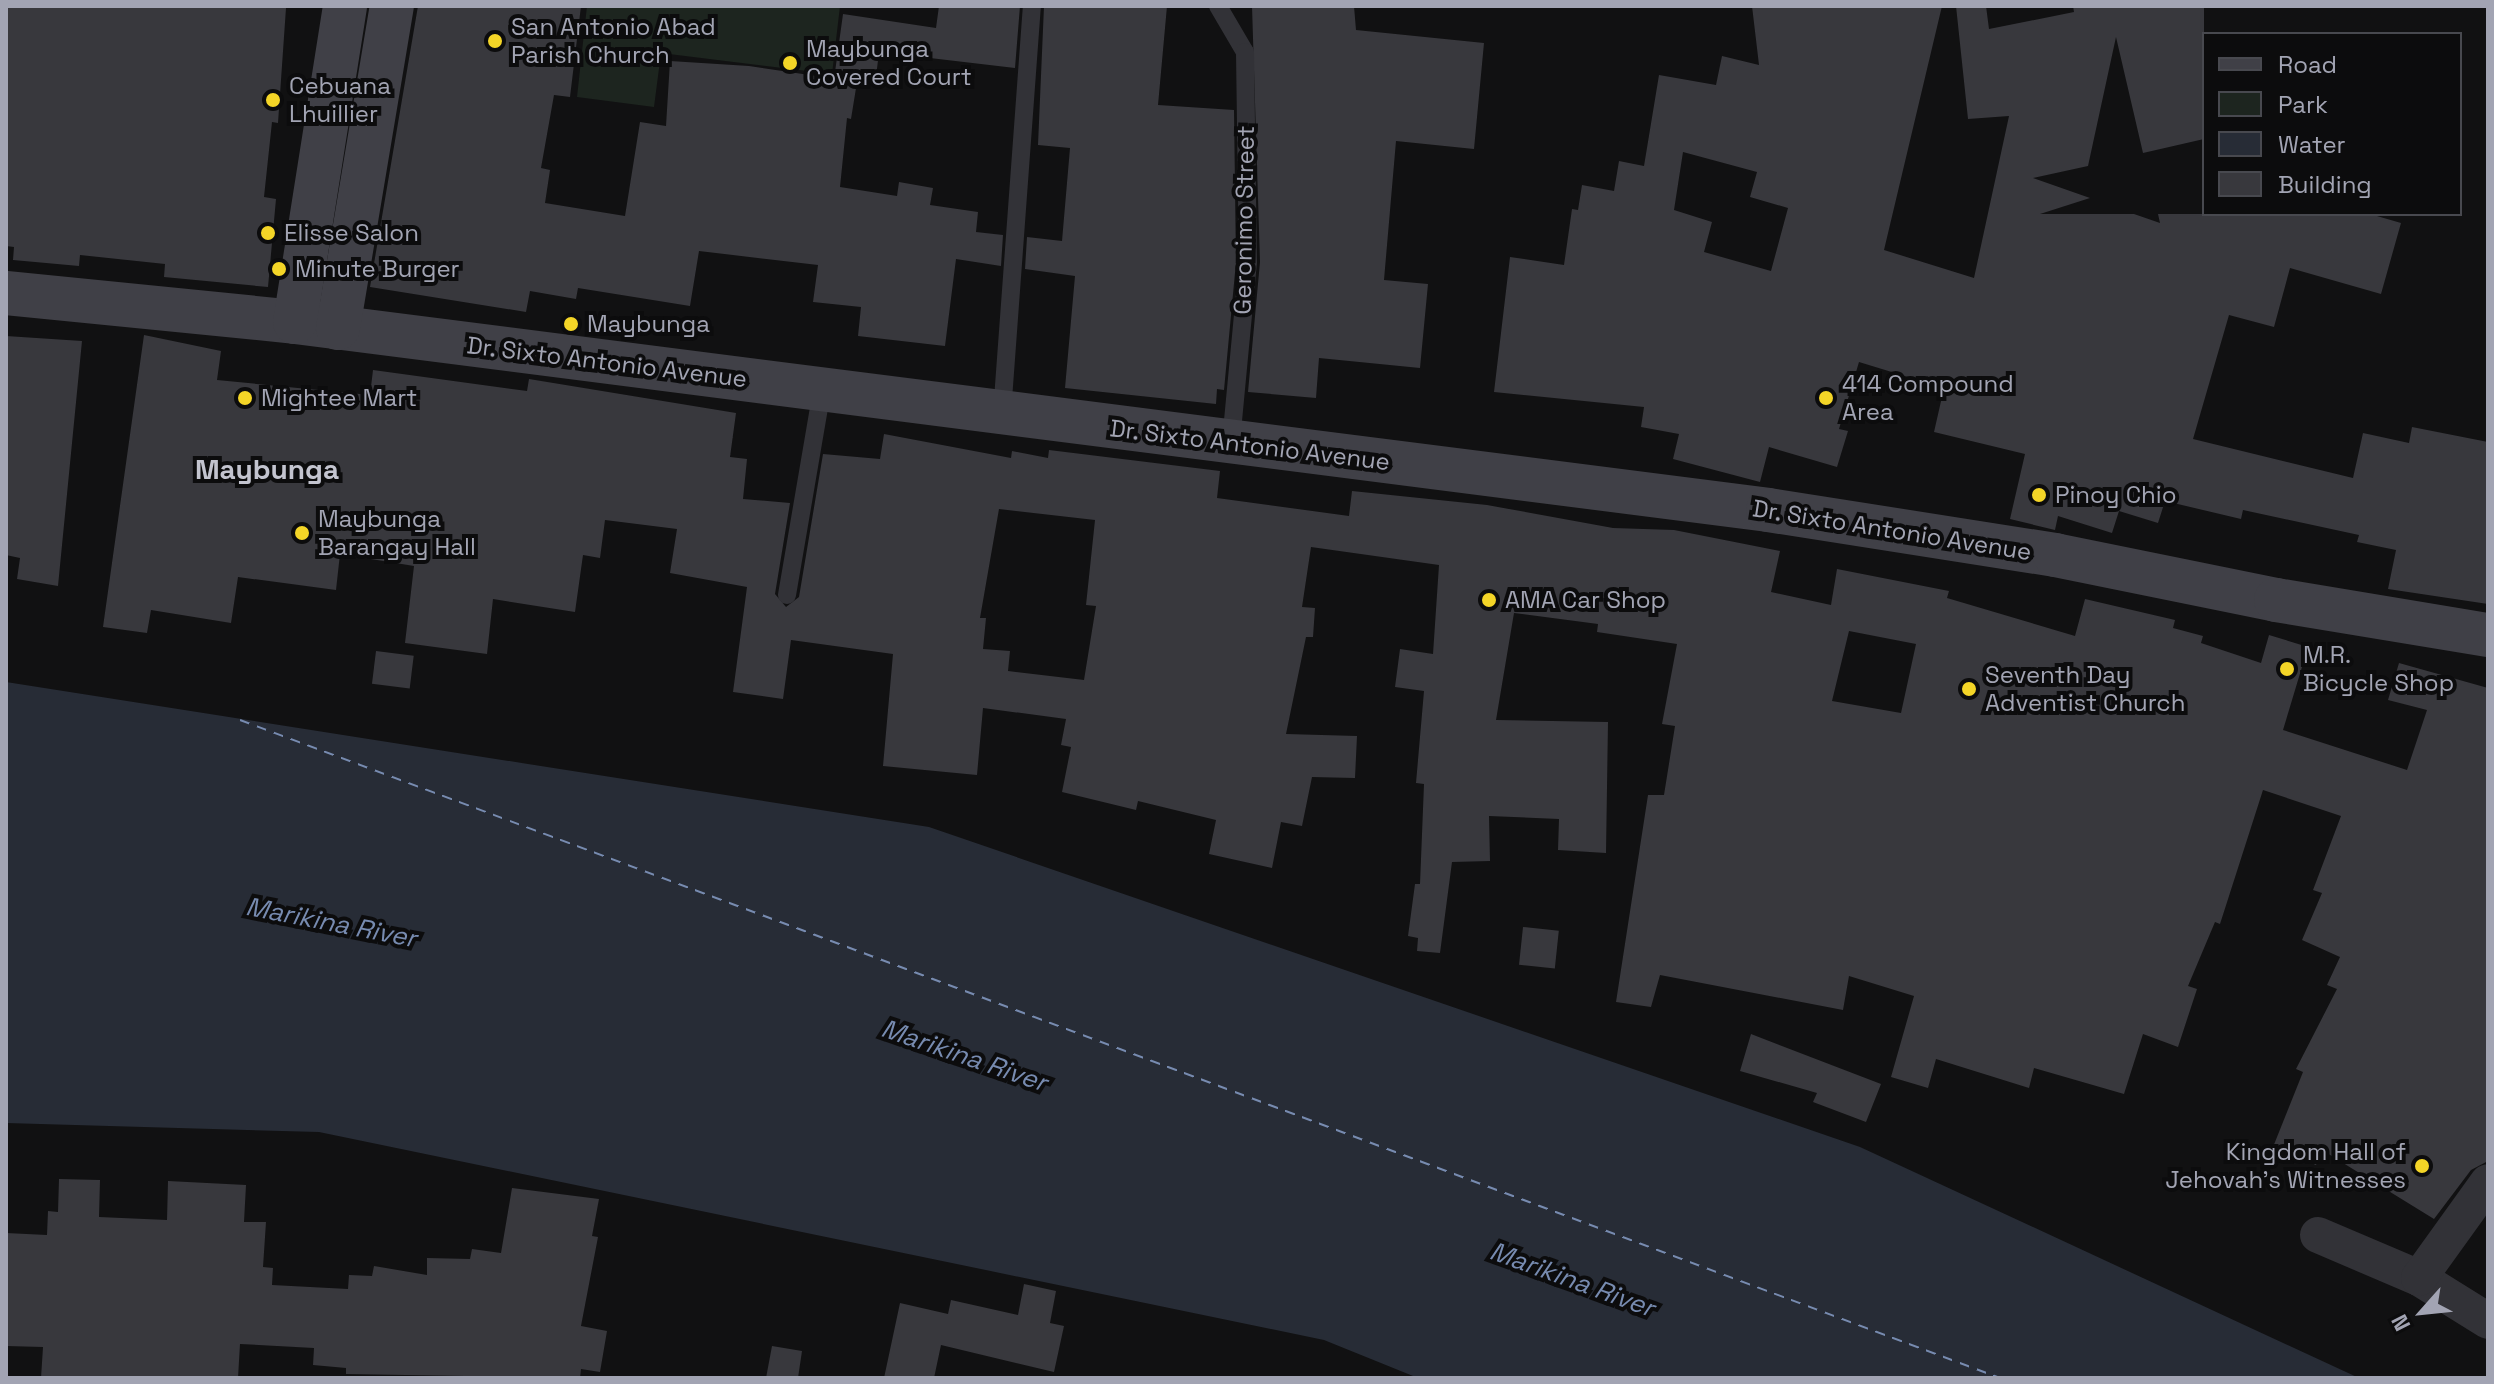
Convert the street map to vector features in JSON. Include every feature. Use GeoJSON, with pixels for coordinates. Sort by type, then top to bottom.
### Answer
{"type":"FeatureCollection","features":[{"type":"Feature","properties":{"kind":"main road"},"geometry":{"type":"LineString","coordinates":[[295,322],[345,6]]}},
{"type":"Feature","properties":{"kind":"main road"},"geometry":{"type":"LineString","coordinates":[[338,328],[392,6]]}},
{"type":"Feature","properties":{"kind":"main road","name":"Dr. Sixto Antonio Avenue"},"geometry":{"type":"LineString","coordinates":[[6,293],[295,322],[1768,510],[2058,544],[2276,600],[2488,635]]}},
{"type":"Feature","properties":{"kind":"street"},"geometry":{"type":"LineString","coordinates":[[2419,1278],[2488,1182]]}},
{"type":"Feature","properties":{"kind":"street"},"geometry":{"type":"LineString","coordinates":[[2318,1235],[2419,1278],[2488,1321]]}},
{"type":"Feature","properties":{"kind":"lane"},"geometry":{"type":"LineString","coordinates":[[1002,413],[1032,6]]}},
{"type":"Feature","properties":{"kind":"lane","name":"Geronimo Street"},"geometry":{"type":"LineString","coordinates":[[1218,6],[1245,52],[1248,262],[1231,442]]}},
{"type":"Feature","properties":{"kind":"lane"},"geometry":{"type":"LineString","coordinates":[[787,595],[822,390]]}},
{"type":"Feature","properties":{"kind":"green space","name":"Maybunga Covered Court"},"geometry":{"type":"Polygon","coordinates":[[[587,6],[840,6],[832,74],[661,53],[654,107],[577,97],[587,6]]]}},
{"type":"Feature","properties":{"kind":"water","name":"Marikina River"},"geometry":{"type":"Polygon","coordinates":[[[6,682],[929,827],[1860,1147],[2359,1378],[1418,1378],[1324,1340],[319,1132],[6,1123],[6,682]]]}},
{"type":"Feature","properties":{"kind":"building"},"geometry":{"type":"Polygon","coordinates":[[[6,6],[286,8],[278,123],[272,122],[264,197],[276,199],[268,287],[164,277],[165,264],[80,255],[79,266],[13,260],[14,247],[6,246],[6,6]]]}},
{"type":"Feature","properties":{"kind":"building"},"geometry":{"type":"Polygon","coordinates":[[[418,6],[581,6],[570,97],[554,95],[541,168],[550,170],[545,203],[625,216],[640,122],[666,126],[670,61],[749,66],[857,82],[851,119],[847,118],[840,187],[897,196],[899,182],[933,188],[930,205],[978,212],[976,232],[1003,235],[1001,266],[956,259],[945,346],[858,336],[861,307],[813,302],[818,265],[699,251],[690,306],[578,288],[576,299],[530,291],[526,312],[370,287],[418,6]]]}},
{"type":"Feature","properties":{"kind":"building"},"geometry":{"type":"Polygon","coordinates":[[[939,6],[1020,6],[1015,68],[879,52],[876,77],[835,72],[843,14],[936,28],[939,6]]]}},
{"type":"Feature","properties":{"kind":"building"},"geometry":{"type":"Polygon","coordinates":[[[1044,6],[1167,6],[1158,105],[1234,110],[1236,262],[1224,390],[1217,389],[1216,404],[1065,388],[1075,276],[1025,269],[1027,237],[1062,241],[1070,148],[1038,145],[1044,6]]]}},
{"type":"Feature","properties":{"kind":"building"},"geometry":{"type":"Polygon","coordinates":[[[1252,6],[1354,6],[1356,30],[1484,43],[1474,149],[1396,141],[1384,280],[1428,284],[1420,368],[1319,358],[1316,398],[1248,392],[1260,262],[1252,6]]]}},
{"type":"Feature","properties":{"kind":"building"},"geometry":{"type":"Polygon","coordinates":[[[1752,6],[1942,6],[1884,250],[1974,278],[2009,116],[1968,119],[1956,6],[1986,6],[1989,29],[2074,12],[2073,6],[2204,6],[2202,139],[2143,153],[2116,37],[2088,166],[2033,178],[2090,198],[2040,214],[2134,214],[2160,223],[2158,214],[2377,216],[2401,223],[2381,294],[2290,268],[2274,327],[2229,315],[2193,439],[2353,478],[2363,433],[2409,443],[2412,427],[2488,442],[2488,604],[2388,589],[2396,550],[2357,542],[2359,535],[2243,510],[2241,519],[2165,501],[2158,523],[2119,511],[2112,533],[2058,516],[2055,530],[2010,519],[2025,454],[1934,432],[1944,388],[1859,362],[1839,429],[1848,431],[1837,467],[1769,447],[1760,482],[1673,459],[1679,434],[1641,427],[1644,407],[1494,392],[1510,257],[1564,265],[1572,209],[1578,210],[1582,185],[1614,191],[1619,161],[1644,166],[1659,75],[1716,85],[1722,56],[1759,65],[1752,6]],[[1683,152],[1674,210],[1712,222],[1704,252],[1771,271],[1788,208],[1750,197],[1757,172],[1683,152]]]}},
{"type":"Feature","properties":{"kind":"building"},"geometry":{"type":"Polygon","coordinates":[[[144,335],[221,351],[217,380],[370,395],[373,370],[527,391],[529,379],[736,413],[730,457],[747,459],[743,499],[790,503],[775,594],[786,607],[799,597],[823,454],[880,459],[884,434],[1011,458],[1012,451],[1048,458],[1049,450],[1220,471],[1217,498],[1349,516],[1352,491],[1487,505],[1613,528],[1674,530],[1780,551],[1771,592],[1831,605],[1837,569],[1949,591],[1947,598],[2075,636],[2085,599],[2175,620],[2173,628],[2203,636],[2201,643],[2261,663],[2269,635],[2308,647],[2283,730],[2407,770],[2427,710],[2388,700],[2399,663],[2488,688],[2488,1161],[2471,1170],[2434,1219],[2322,1150],[2316,1165],[2273,1147],[2303,1072],[2296,1069],[2337,989],[2327,985],[2340,957],[2302,940],[2322,893],[2313,890],[2341,816],[2263,790],[2220,924],[2215,922],[2188,986],[2197,989],[2178,1047],[2143,1034],[2124,1094],[2034,1068],[2029,1088],[1936,1059],[1928,1088],[1891,1077],[1914,996],[1849,976],[1843,1010],[1660,975],[1651,1007],[1616,1002],[1648,795],[1664,795],[1675,726],[1662,724],[1677,644],[1597,632],[1598,624],[1514,613],[1496,720],[1608,722],[1606,853],[1558,850],[1559,819],[1489,816],[1490,861],[1452,862],[1440,953],[1417,951],[1418,938],[1408,936],[1415,884],[1420,884],[1424,784],[1416,783],[1424,691],[1395,687],[1400,649],[1433,654],[1439,565],[1311,547],[1302,607],[1315,608],[1313,637],[1306,637],[1286,734],[1357,736],[1355,778],[1312,777],[1302,826],[1281,822],[1272,868],[1209,854],[1216,820],[1138,801],[1136,810],[1062,792],[1071,747],[1061,745],[1066,719],[983,708],[977,775],[883,766],[893,654],[791,640],[783,699],[733,692],[747,587],[670,573],[677,529],[605,520],[600,558],[583,555],[575,612],[493,599],[487,654],[405,643],[414,566],[340,554],[336,590],[238,577],[231,623],[151,610],[147,633],[103,627],[144,335]],[[999,509],[980,618],[986,618],[983,649],[1010,651],[1008,671],[1084,680],[1096,606],[1086,605],[1095,520],[999,509]],[[1849,631],[1832,701],[1901,713],[1916,644],[1849,631]]]}},
{"type":"Feature","properties":{"kind":"building"},"geometry":{"type":"Polygon","coordinates":[[[6,336],[82,341],[58,586],[17,579],[20,558],[6,555],[6,336]]]}},
{"type":"Feature","properties":{"kind":"building"},"geometry":{"type":"Polygon","coordinates":[[[376,651],[414,656],[410,688],[372,684],[376,651]]]}},
{"type":"Feature","properties":{"kind":"building"},"geometry":{"type":"Polygon","coordinates":[[[1523,927],[1559,931],[1555,969],[1519,965],[1523,927]]]}},
{"type":"Feature","properties":{"kind":"building"},"geometry":{"type":"Polygon","coordinates":[[[1751,1034],[1881,1084],[1866,1122],[1813,1102],[1817,1093],[1740,1071],[1751,1034]]]}},
{"type":"Feature","properties":{"kind":"building"},"geometry":{"type":"Polygon","coordinates":[[[59,1179],[100,1180],[99,1217],[167,1220],[168,1181],[246,1185],[244,1222],[266,1222],[263,1267],[273,1268],[272,1285],[348,1289],[349,1275],[372,1276],[374,1266],[427,1275],[427,1258],[470,1259],[472,1249],[501,1253],[512,1188],[599,1199],[592,1236],[598,1237],[581,1326],[607,1331],[600,1372],[581,1369],[580,1378],[346,1374],[346,1368],[313,1365],[314,1348],[240,1344],[238,1378],[41,1378],[43,1347],[6,1346],[6,1233],[47,1235],[48,1211],[58,1212],[59,1179]]]}},
{"type":"Feature","properties":{"kind":"building"},"geometry":{"type":"Polygon","coordinates":[[[1024,1284],[1056,1291],[1050,1323],[1064,1326],[1054,1372],[941,1345],[934,1378],[884,1378],[900,1303],[948,1314],[951,1300],[1018,1315],[1024,1284]]]}},
{"type":"Feature","properties":{"kind":"building"},"geometry":{"type":"Polygon","coordinates":[[[772,1346],[802,1351],[798,1378],[766,1378],[772,1346]]]}},
{"type":"Feature","properties":{"kind":"ferry route"},"geometry":{"type":"LineString","coordinates":[[240,720],[2000,1378]]}},
{"type":"Feature","properties":{"kind":"place","name":"San Antonio Abad Parish Church"},"geometry":{"type":"Point","coordinates":[495,41]}},
{"type":"Feature","properties":{"kind":"place","name":"Maybunga Covered Court"},"geometry":{"type":"Point","coordinates":[790,63]}},
{"type":"Feature","properties":{"kind":"place","name":"Cebuana Lhuillier"},"geometry":{"type":"Point","coordinates":[273,100]}},
{"type":"Feature","properties":{"kind":"place","name":"Elisse Salon"},"geometry":{"type":"Point","coordinates":[268,233]}},
{"type":"Feature","properties":{"kind":"place","name":"Minute Burger"},"geometry":{"type":"Point","coordinates":[279,269]}},
{"type":"Feature","properties":{"kind":"place","name":"Maybunga"},"geometry":{"type":"Point","coordinates":[571,324]}},
{"type":"Feature","properties":{"kind":"place","name":"Mightee Mart"},"geometry":{"type":"Point","coordinates":[245,398]}},
{"type":"Feature","properties":{"kind":"place","name":"414 Compound Area"},"geometry":{"type":"Point","coordinates":[1826,398]}},
{"type":"Feature","properties":{"kind":"place","name":"Pinoy Chio"},"geometry":{"type":"Point","coordinates":[2039,495]}},
{"type":"Feature","properties":{"kind":"place","name":"Maybunga Barangay Hall"},"geometry":{"type":"Point","coordinates":[302,533]}},
{"type":"Feature","properties":{"kind":"place","name":"AMA Car Shop"},"geometry":{"type":"Point","coordinates":[1489,600]}},
{"type":"Feature","properties":{"kind":"place","name":"M.R. Bicycle Shop"},"geometry":{"type":"Point","coordinates":[2287,669]}},
{"type":"Feature","properties":{"kind":"place","name":"Seventh Day Adventist Church"},"geometry":{"type":"Point","coordinates":[1969,689]}},
{"type":"Feature","properties":{"kind":"place","name":"Kingdom Hall of Jehovah's Witnesses"},"geometry":{"type":"Point","coordinates":[2422,1166]}},
{"type":"Feature","properties":{"kind":"district","name":"Maybunga"},"geometry":{"type":"Point","coordinates":[267,469]}}]}
